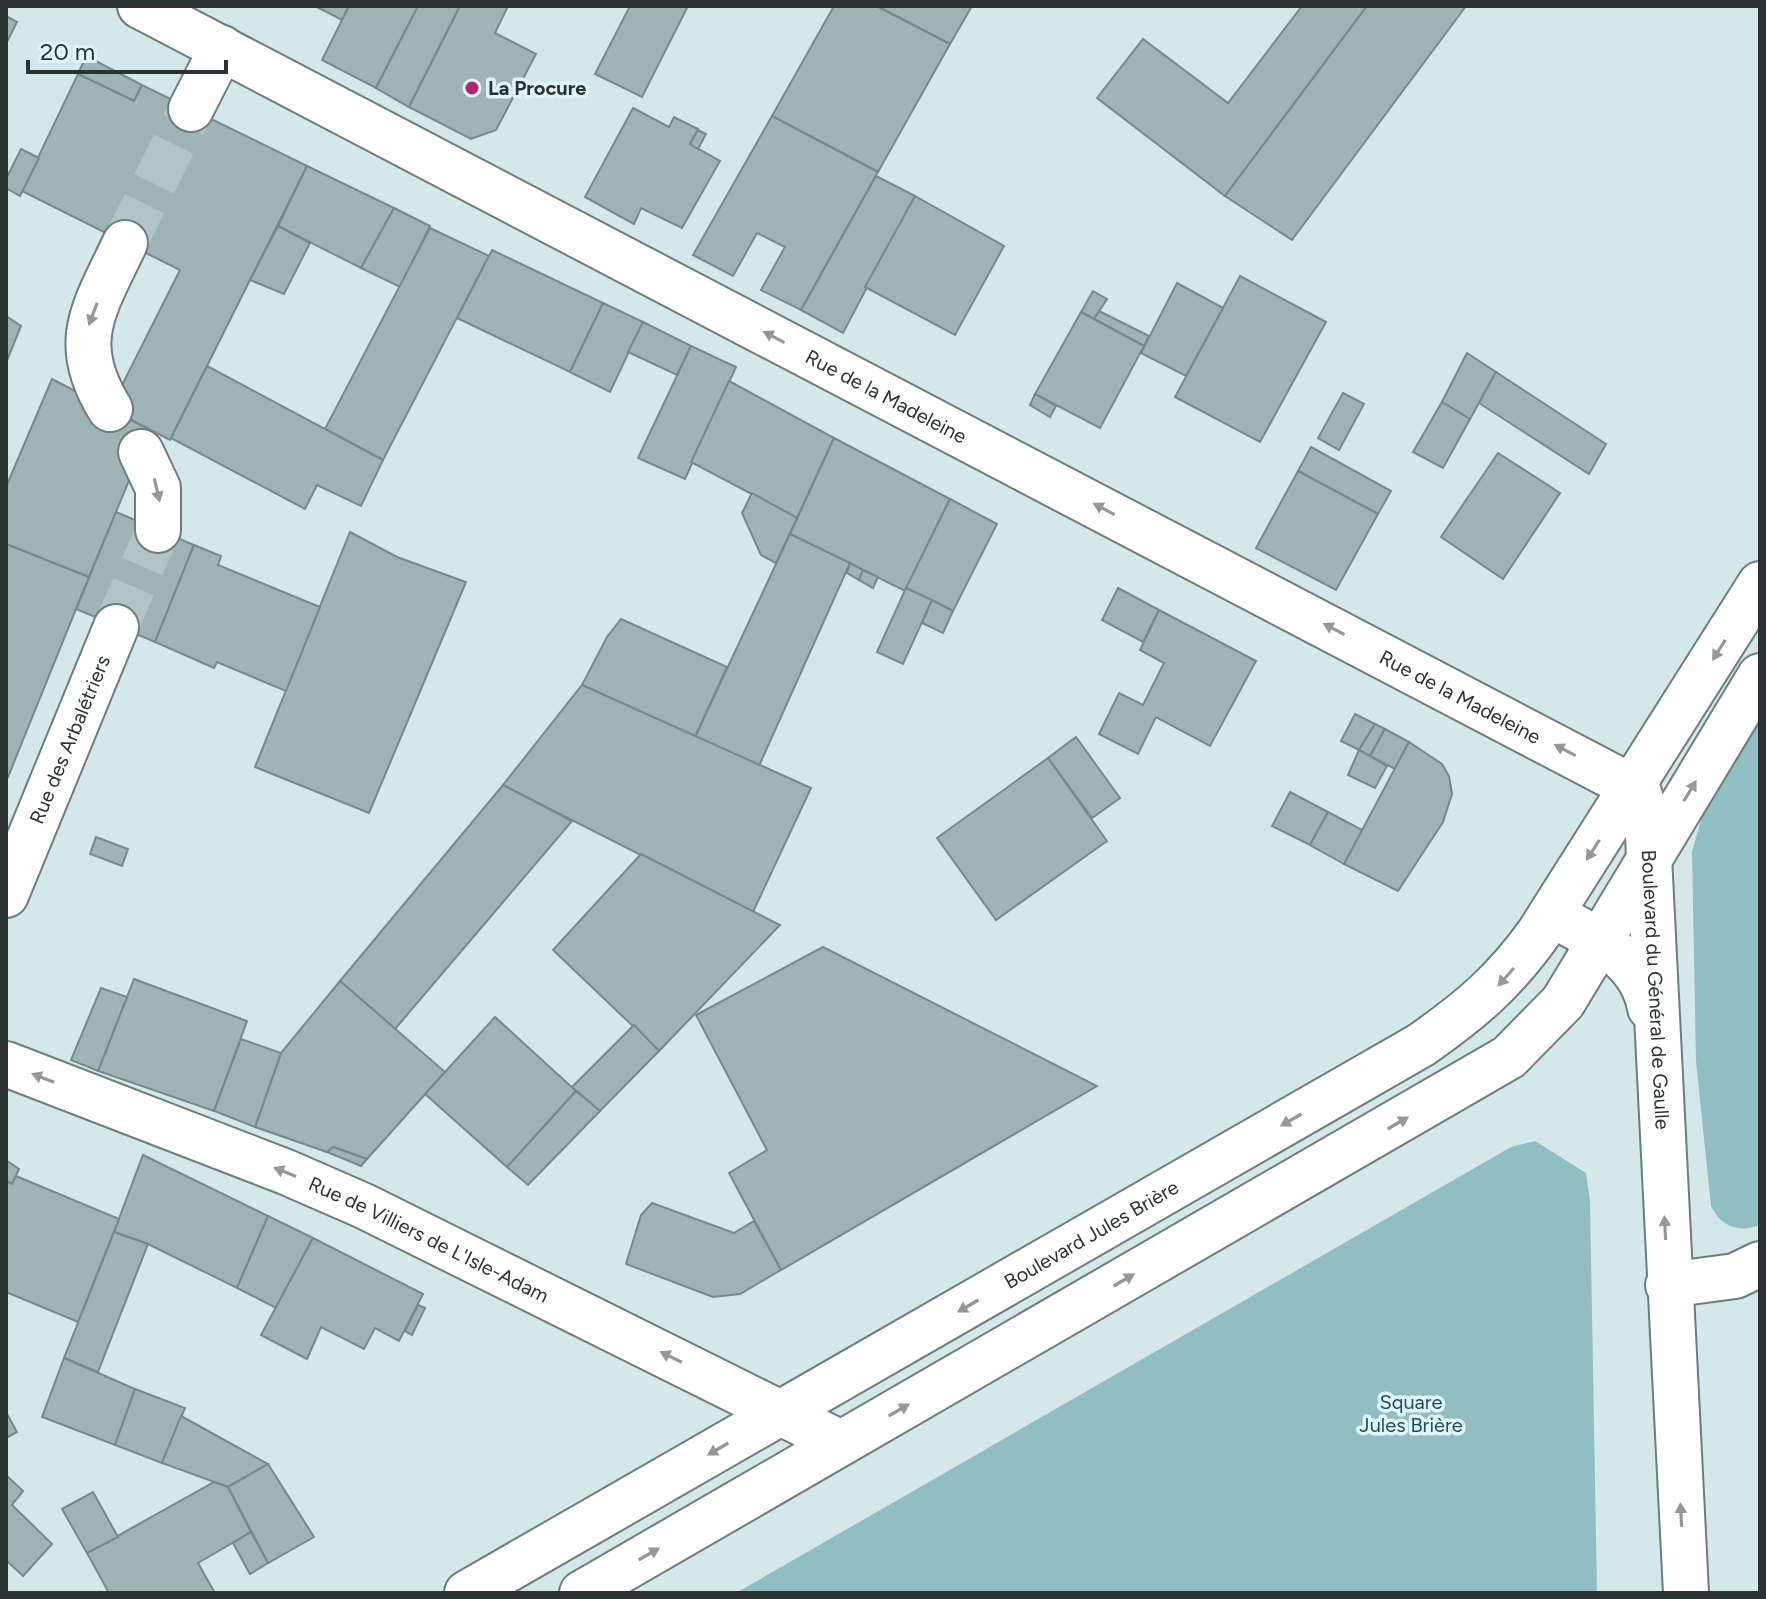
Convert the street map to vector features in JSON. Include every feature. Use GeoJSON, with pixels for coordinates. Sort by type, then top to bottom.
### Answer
{"type":"FeatureCollection","features":[{"type":"Feature","properties":{"kind":"street","name":"Rue de la Madeleine"},"geometry":{"type":"LineString","coordinates":[[140,6],[1634,786]]}},
{"type":"Feature","properties":{"kind":"street"},"geometry":{"type":"LineString","coordinates":[[191,109],[222,48]]}},
{"type":"Feature","properties":{"kind":"street"},"geometry":{"type":"LineString","coordinates":[[110,409],[90,371],[87,332],[125,243]]}},
{"type":"Feature","properties":{"kind":"street"},"geometry":{"type":"LineString","coordinates":[[141,452],[158,488],[158,530]]}},
{"type":"Feature","properties":{"kind":"street"},"geometry":{"type":"LineString","coordinates":[[582,1593],[1509,1057],[1563,1002],[1649,858],[1645,807],[1634,786],[1760,584]]}},
{"type":"Feature","properties":{"kind":"street","name":"Rue des Arbalétriers"},"geometry":{"type":"LineString","coordinates":[[6,895],[116,627]]}},
{"type":"Feature","properties":{"kind":"street","name":"Boulevard du Général de Gaulle"},"geometry":{"type":"LineString","coordinates":[[1686,1593],[1668,1285],[1649,858],[1760,676]]}},
{"type":"Feature","properties":{"kind":"street","name":"Boulevard Jules Brière"},"geometry":{"type":"LineString","coordinates":[[467,1593],[1421,1045],[1496,989],[1552,914],[1634,786]]}},
{"type":"Feature","properties":{"kind":"street"},"geometry":{"type":"LineString","coordinates":[[1552,914],[1627,960],[1643,983],[1657,1050]]}},
{"type":"Feature","properties":{"kind":"street","name":"Rue de Villiers de L'Isle-Adam"},"geometry":{"type":"LineString","coordinates":[[6,1064],[286,1172],[364,1206],[841,1443]]}},
{"type":"Feature","properties":{"kind":"street"},"geometry":{"type":"LineString","coordinates":[[1668,1285],[1735,1276],[1760,1264]]}},
{"type":"Feature","properties":{"kind":"green space"},"geometry":{"type":"Polygon","coordinates":[[[1760,708],[1760,1225],[1738,1228],[1720,1219],[1711,1206],[1696,1061],[1692,852],[1705,806],[1760,708]]]}},
{"type":"Feature","properties":{"kind":"green space","name":"Square Jules Brière"},"geometry":{"type":"Polygon","coordinates":[[[1535,1141],[1586,1173],[1590,1201],[1597,1593],[736,1593],[1511,1147],[1535,1141]]]}},
{"type":"Feature","properties":{"kind":"building"},"geometry":{"type":"Polygon","coordinates":[[[315,6],[349,6],[342,20],[315,6]]]}},
{"type":"Feature","properties":{"kind":"building"},"geometry":{"type":"Polygon","coordinates":[[[349,6],[418,6],[376,88],[322,60],[349,6]]]}},
{"type":"Feature","properties":{"kind":"building"},"geometry":{"type":"Polygon","coordinates":[[[418,6],[460,6],[409,107],[376,88],[418,6]]]}},
{"type":"Feature","properties":{"kind":"building"},"geometry":{"type":"Polygon","coordinates":[[[460,6],[508,6],[495,33],[536,54],[496,130],[471,139],[409,107],[460,6]]]}},
{"type":"Feature","properties":{"kind":"building"},"geometry":{"type":"Polygon","coordinates":[[[630,6],[688,6],[642,97],[595,74],[630,6]]]}},
{"type":"Feature","properties":{"kind":"building"},"geometry":{"type":"Polygon","coordinates":[[[834,6],[877,6],[950,44],[878,172],[772,116],[834,6]]]}},
{"type":"Feature","properties":{"kind":"building"},"geometry":{"type":"Polygon","coordinates":[[[877,6],[972,6],[950,44],[877,6]]]}},
{"type":"Feature","properties":{"kind":"building"},"geometry":{"type":"Polygon","coordinates":[[[1302,6],[1367,6],[1225,196],[1097,98],[1143,39],[1228,103],[1302,6]]]}},
{"type":"Feature","properties":{"kind":"building"},"geometry":{"type":"Polygon","coordinates":[[[1367,6],[1466,6],[1292,240],[1225,196],[1367,6]]]}},
{"type":"Feature","properties":{"kind":"building"},"geometry":{"type":"Polygon","coordinates":[[[6,16],[17,22],[6,44],[6,16]]]}},
{"type":"Feature","properties":{"kind":"building"},"geometry":{"type":"Polygon","coordinates":[[[86,56],[142,85],[134,101],[78,74],[86,56]]]}},
{"type":"Feature","properties":{"kind":"building"},"geometry":{"type":"Polygon","coordinates":[[[78,74],[134,101],[142,85],[307,166],[170,440],[110,409],[180,270],[22,191],[78,74]]]}},
{"type":"Feature","properties":{"kind":"building"},"geometry":{"type":"Polygon","coordinates":[[[633,108],[669,127],[674,117],[698,129],[690,144],[720,161],[682,228],[641,208],[634,224],[585,197],[633,108]]]}},
{"type":"Feature","properties":{"kind":"building"},"geometry":{"type":"Polygon","coordinates":[[[772,116],[878,172],[801,310],[761,290],[785,247],[757,233],[733,276],[693,255],[772,116]]]}},
{"type":"Feature","properties":{"kind":"building"},"geometry":{"type":"Polygon","coordinates":[[[698,130],[706,134],[698,149],[690,144],[698,130]]]}},
{"type":"Feature","properties":{"kind":"building"},"geometry":{"type":"Polygon","coordinates":[[[21,149],[39,158],[20,196],[6,188],[6,179],[21,149]]]}},
{"type":"Feature","properties":{"kind":"building"},"geometry":{"type":"Polygon","coordinates":[[[307,166],[394,208],[361,268],[278,226],[307,166]]]}},
{"type":"Feature","properties":{"kind":"building"},"geometry":{"type":"Polygon","coordinates":[[[876,176],[915,196],[843,333],[801,310],[876,176]]]}},
{"type":"Feature","properties":{"kind":"building"},"geometry":{"type":"Polygon","coordinates":[[[915,196],[1004,246],[955,335],[865,287],[915,196]]]}},
{"type":"Feature","properties":{"kind":"building"},"geometry":{"type":"Polygon","coordinates":[[[394,208],[430,226],[400,287],[361,268],[394,208]]]}},
{"type":"Feature","properties":{"kind":"building"},"geometry":{"type":"Polygon","coordinates":[[[278,226],[310,243],[284,294],[250,280],[278,226]]]}},
{"type":"Feature","properties":{"kind":"building"},"geometry":{"type":"Polygon","coordinates":[[[430,228],[489,256],[383,460],[325,429],[430,228]]]}},
{"type":"Feature","properties":{"kind":"building"},"geometry":{"type":"Polygon","coordinates":[[[492,250],[603,303],[570,372],[457,318],[492,250]]]}},
{"type":"Feature","properties":{"kind":"building"},"geometry":{"type":"Polygon","coordinates":[[[1240,276],[1326,322],[1260,442],[1175,397],[1240,276]]]}},
{"type":"Feature","properties":{"kind":"building"},"geometry":{"type":"Polygon","coordinates":[[[1177,283],[1223,308],[1186,376],[1141,353],[1177,283]]]}},
{"type":"Feature","properties":{"kind":"building"},"geometry":{"type":"Polygon","coordinates":[[[1093,291],[1107,299],[1094,319],[1081,312],[1093,291]]]}},
{"type":"Feature","properties":{"kind":"building"},"geometry":{"type":"Polygon","coordinates":[[[603,303],[643,322],[610,392],[570,372],[603,303]]]}},
{"type":"Feature","properties":{"kind":"building"},"geometry":{"type":"Polygon","coordinates":[[[1099,311],[1149,336],[1144,346],[1094,319],[1099,311]]]}},
{"type":"Feature","properties":{"kind":"building"},"geometry":{"type":"Polygon","coordinates":[[[1081,312],[1144,346],[1100,428],[1035,394],[1081,312]]]}},
{"type":"Feature","properties":{"kind":"building"},"geometry":{"type":"Polygon","coordinates":[[[6,316],[21,326],[6,363],[6,316]]]}},
{"type":"Feature","properties":{"kind":"building"},"geometry":{"type":"Polygon","coordinates":[[[643,322],[691,346],[677,375],[628,352],[643,322]]]}},
{"type":"Feature","properties":{"kind":"building"},"geometry":{"type":"Polygon","coordinates":[[[691,346],[736,367],[685,479],[638,458],[691,346]]]}},
{"type":"Feature","properties":{"kind":"building"},"geometry":{"type":"Polygon","coordinates":[[[1467,353],[1496,372],[1470,419],[1442,402],[1467,353]]]}},
{"type":"Feature","properties":{"kind":"building"},"geometry":{"type":"Polygon","coordinates":[[[207,366],[383,460],[361,506],[317,485],[305,509],[171,438],[207,366]]]}},
{"type":"Feature","properties":{"kind":"building"},"geometry":{"type":"Polygon","coordinates":[[[1496,372],[1606,444],[1589,474],[1479,403],[1496,372]]]}},
{"type":"Feature","properties":{"kind":"building"},"geometry":{"type":"Polygon","coordinates":[[[52,379],[150,430],[89,577],[6,544],[6,487],[52,379]]]}},
{"type":"Feature","properties":{"kind":"building"},"geometry":{"type":"Polygon","coordinates":[[[729,381],[834,438],[797,518],[691,462],[729,381]]]}},
{"type":"Feature","properties":{"kind":"building"},"geometry":{"type":"Polygon","coordinates":[[[1343,393],[1364,404],[1339,450],[1318,438],[1343,393]]]}},
{"type":"Feature","properties":{"kind":"building"},"geometry":{"type":"Polygon","coordinates":[[[1035,394],[1056,406],[1050,417],[1030,405],[1035,394]]]}},
{"type":"Feature","properties":{"kind":"building"},"geometry":{"type":"Polygon","coordinates":[[[1442,402],[1470,419],[1443,468],[1413,452],[1442,402]]]}},
{"type":"Feature","properties":{"kind":"building"},"geometry":{"type":"Polygon","coordinates":[[[834,438],[950,499],[905,591],[790,534],[834,438]]]}},
{"type":"Feature","properties":{"kind":"building"},"geometry":{"type":"Polygon","coordinates":[[[1311,447],[1391,491],[1378,514],[1298,471],[1311,447]]]}},
{"type":"Feature","properties":{"kind":"building"},"geometry":{"type":"Polygon","coordinates":[[[1498,453],[1560,493],[1503,579],[1441,537],[1498,453]]]}},
{"type":"Feature","properties":{"kind":"building"},"geometry":{"type":"Polygon","coordinates":[[[1298,471],[1378,514],[1336,590],[1256,548],[1298,471]]]}},
{"type":"Feature","properties":{"kind":"building"},"geometry":{"type":"Polygon","coordinates":[[[752,493],[797,518],[776,563],[761,555],[742,513],[752,493]]]}},
{"type":"Feature","properties":{"kind":"building"},"geometry":{"type":"Polygon","coordinates":[[[950,499],[997,524],[953,611],[906,588],[950,499]]]}},
{"type":"Feature","properties":{"kind":"building"},"geometry":{"type":"Polygon","coordinates":[[[116,512],[194,545],[155,642],[76,609],[116,512]]]}},
{"type":"Feature","properties":{"kind":"building"},"geometry":{"type":"Polygon","coordinates":[[[350,532],[397,557],[466,582],[369,813],[255,767],[350,532]]]}},
{"type":"Feature","properties":{"kind":"building"},"geometry":{"type":"Polygon","coordinates":[[[790,534],[850,563],[759,766],[695,737],[790,534]]]}},
{"type":"Feature","properties":{"kind":"building"},"geometry":{"type":"Polygon","coordinates":[[[6,544],[89,577],[8,777],[6,776],[6,544]]]}},
{"type":"Feature","properties":{"kind":"building"},"geometry":{"type":"Polygon","coordinates":[[[194,545],[221,556],[218,565],[320,607],[286,691],[217,662],[214,668],[155,642],[194,545]]]}},
{"type":"Feature","properties":{"kind":"building"},"geometry":{"type":"Polygon","coordinates":[[[850,563],[863,570],[859,580],[847,573],[850,563]]]}},
{"type":"Feature","properties":{"kind":"building"},"geometry":{"type":"Polygon","coordinates":[[[863,570],[878,577],[873,588],[859,580],[863,570]]]}},
{"type":"Feature","properties":{"kind":"building"},"geometry":{"type":"Polygon","coordinates":[[[906,588],[932,600],[903,664],[877,652],[906,588]]]}},
{"type":"Feature","properties":{"kind":"building"},"geometry":{"type":"Polygon","coordinates":[[[1118,588],[1159,610],[1143,642],[1102,620],[1118,588]]]}},
{"type":"Feature","properties":{"kind":"building"},"geometry":{"type":"Polygon","coordinates":[[[932,600],[953,611],[943,633],[922,623],[932,600]]]}},
{"type":"Feature","properties":{"kind":"building"},"geometry":{"type":"Polygon","coordinates":[[[1159,610],[1256,661],[1210,746],[1156,717],[1138,754],[1099,734],[1119,693],[1143,705],[1164,663],[1140,650],[1159,610]]]}},
{"type":"Feature","properties":{"kind":"building"},"geometry":{"type":"Polygon","coordinates":[[[621,619],[727,667],[695,737],[582,685],[607,637],[621,619]]]}},
{"type":"Feature","properties":{"kind":"building"},"geometry":{"type":"Polygon","coordinates":[[[582,685],[811,788],[753,912],[503,785],[582,685]]]}},
{"type":"Feature","properties":{"kind":"building"},"geometry":{"type":"Polygon","coordinates":[[[1355,714],[1375,724],[1359,750],[1341,741],[1355,714]]]}},
{"type":"Feature","properties":{"kind":"building"},"geometry":{"type":"Polygon","coordinates":[[[1375,724],[1385,729],[1370,756],[1359,750],[1375,724]]]}},
{"type":"Feature","properties":{"kind":"building"},"geometry":{"type":"Polygon","coordinates":[[[1385,729],[1409,742],[1395,769],[1370,756],[1385,729]]]}},
{"type":"Feature","properties":{"kind":"building"},"geometry":{"type":"Polygon","coordinates":[[[1076,737],[1120,798],[1092,818],[1048,758],[1076,737]]]}},
{"type":"Feature","properties":{"kind":"building"},"geometry":{"type":"Polygon","coordinates":[[[1409,742],[1442,764],[1449,776],[1452,794],[1443,822],[1398,891],[1344,864],[1409,742]]]}},
{"type":"Feature","properties":{"kind":"building"},"geometry":{"type":"Polygon","coordinates":[[[1359,750],[1387,766],[1375,788],[1348,775],[1359,750]]]}},
{"type":"Feature","properties":{"kind":"building"},"geometry":{"type":"Polygon","coordinates":[[[1048,758],[1107,841],[996,920],[937,838],[1048,758]]]}},
{"type":"Feature","properties":{"kind":"building"},"geometry":{"type":"Polygon","coordinates":[[[503,785],[572,821],[395,1029],[340,981],[503,785]]]}},
{"type":"Feature","properties":{"kind":"building"},"geometry":{"type":"Polygon","coordinates":[[[1290,792],[1328,812],[1310,845],[1272,826],[1290,792]]]}},
{"type":"Feature","properties":{"kind":"building"},"geometry":{"type":"Polygon","coordinates":[[[1328,812],[1362,830],[1344,864],[1310,845],[1328,812]]]}},
{"type":"Feature","properties":{"kind":"building"},"geometry":{"type":"Polygon","coordinates":[[[96,837],[128,849],[122,866],[90,854],[96,837]]]}},
{"type":"Feature","properties":{"kind":"building"},"geometry":{"type":"Polygon","coordinates":[[[641,854],[780,925],[659,1051],[553,950],[641,854]]]}},
{"type":"Feature","properties":{"kind":"building"},"geometry":{"type":"Polygon","coordinates":[[[823,947],[1097,1086],[781,1270],[729,1173],[767,1150],[696,1015],[823,947]]]}},
{"type":"Feature","properties":{"kind":"building"},"geometry":{"type":"Polygon","coordinates":[[[134,979],[247,1021],[214,1111],[98,1071],[134,979]]]}},
{"type":"Feature","properties":{"kind":"building"},"geometry":{"type":"Polygon","coordinates":[[[340,981],[445,1072],[367,1159],[333,1147],[327,1152],[255,1127],[281,1053],[340,981]]]}},
{"type":"Feature","properties":{"kind":"building"},"geometry":{"type":"Polygon","coordinates":[[[101,988],[127,997],[98,1071],[71,1060],[101,988]]]}},
{"type":"Feature","properties":{"kind":"building"},"geometry":{"type":"Polygon","coordinates":[[[495,1017],[576,1091],[507,1167],[425,1094],[495,1017]]]}},
{"type":"Feature","properties":{"kind":"building"},"geometry":{"type":"Polygon","coordinates":[[[634,1025],[659,1051],[600,1111],[572,1087],[634,1025]]]}},
{"type":"Feature","properties":{"kind":"building"},"geometry":{"type":"Polygon","coordinates":[[[241,1039],[281,1053],[255,1127],[214,1111],[241,1039]]]}},
{"type":"Feature","properties":{"kind":"building"},"geometry":{"type":"Polygon","coordinates":[[[576,1091],[600,1111],[528,1185],[507,1167],[576,1091]]]}},
{"type":"Feature","properties":{"kind":"building"},"geometry":{"type":"Polygon","coordinates":[[[333,1147],[367,1159],[361,1166],[327,1152],[333,1147]]]}},
{"type":"Feature","properties":{"kind":"building"},"geometry":{"type":"Polygon","coordinates":[[[143,1155],[268,1216],[237,1288],[148,1244],[114,1232],[143,1155]]]}},
{"type":"Feature","properties":{"kind":"building"},"geometry":{"type":"Polygon","coordinates":[[[6,1160],[19,1169],[12,1184],[6,1181],[6,1160]]]}},
{"type":"Feature","properties":{"kind":"building"},"geometry":{"type":"Polygon","coordinates":[[[16,1176],[119,1219],[78,1322],[6,1292],[6,1181],[12,1184],[16,1176]]]}},
{"type":"Feature","properties":{"kind":"building"},"geometry":{"type":"Polygon","coordinates":[[[652,1203],[734,1233],[754,1221],[781,1270],[740,1294],[713,1297],[626,1264],[641,1215],[652,1203]]]}},
{"type":"Feature","properties":{"kind":"building"},"geometry":{"type":"Polygon","coordinates":[[[268,1216],[313,1238],[276,1308],[237,1288],[268,1216]]]}},
{"type":"Feature","properties":{"kind":"building"},"geometry":{"type":"Polygon","coordinates":[[[114,1232],[148,1244],[98,1372],[64,1358],[114,1232]]]}},
{"type":"Feature","properties":{"kind":"building"},"geometry":{"type":"Polygon","coordinates":[[[313,1238],[423,1294],[399,1341],[375,1328],[364,1349],[321,1327],[307,1359],[261,1335],[313,1238]]]}},
{"type":"Feature","properties":{"kind":"building"},"geometry":{"type":"Polygon","coordinates":[[[418,1305],[425,1308],[412,1335],[405,1331],[418,1305]]]}},
{"type":"Feature","properties":{"kind":"building"},"geometry":{"type":"Polygon","coordinates":[[[64,1358],[135,1389],[115,1445],[42,1417],[64,1358]]]}},
{"type":"Feature","properties":{"kind":"building"},"geometry":{"type":"Polygon","coordinates":[[[135,1389],[185,1408],[162,1463],[115,1445],[135,1389]]]}},
{"type":"Feature","properties":{"kind":"building"},"geometry":{"type":"Polygon","coordinates":[[[6,1412],[17,1432],[6,1438],[6,1412]]]}},
{"type":"Feature","properties":{"kind":"building"},"geometry":{"type":"Polygon","coordinates":[[[181,1416],[268,1464],[228,1487],[162,1463],[181,1416]]]}},
{"type":"Feature","properties":{"kind":"building"},"geometry":{"type":"Polygon","coordinates":[[[268,1464],[314,1537],[268,1563],[228,1487],[268,1464]]]}},
{"type":"Feature","properties":{"kind":"building"},"geometry":{"type":"Polygon","coordinates":[[[6,1475],[23,1491],[12,1505],[52,1544],[23,1576],[8,1562],[6,1565],[6,1475]]]}},
{"type":"Feature","properties":{"kind":"building"},"geometry":{"type":"Polygon","coordinates":[[[214,1482],[228,1487],[251,1532],[198,1563],[215,1593],[109,1593],[87,1553],[214,1482]]]}},
{"type":"Feature","properties":{"kind":"building"},"geometry":{"type":"Polygon","coordinates":[[[93,1492],[118,1537],[87,1553],[62,1509],[93,1492]]]}},
{"type":"Feature","properties":{"kind":"building"},"geometry":{"type":"Polygon","coordinates":[[[251,1532],[268,1563],[250,1574],[233,1543],[251,1532]]]}},
{"type":"Feature","properties":{"kind":"tunnel"},"geometry":{"type":"LineString","coordinates":[[125,243],[191,109]]}},
{"type":"Feature","properties":{"kind":"tunnel"},"geometry":{"type":"LineString","coordinates":[[116,627],[158,530]]}},
{"type":"Feature","properties":{"kind":"place","name":"La Procure"},"geometry":{"type":"Point","coordinates":[472,88]}}]}
